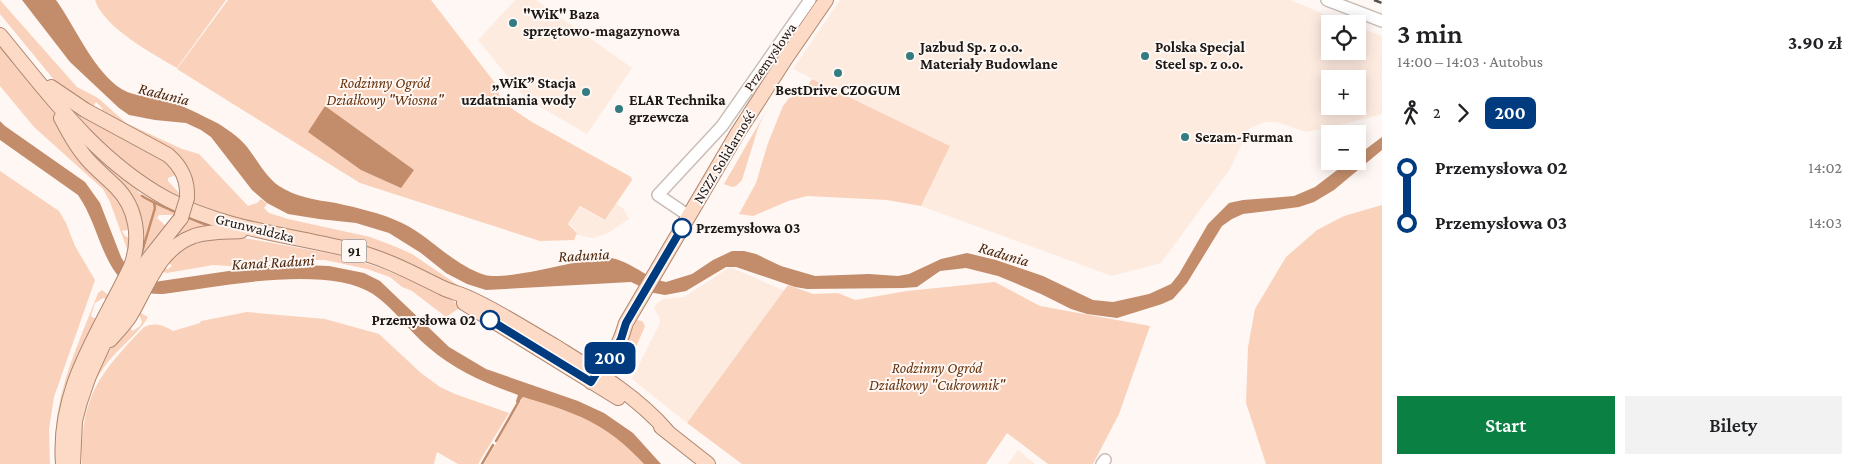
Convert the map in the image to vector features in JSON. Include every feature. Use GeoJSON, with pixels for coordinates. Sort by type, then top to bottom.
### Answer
{"type":"FeatureCollection","features":[{"type":"Feature","properties":{"kind":"main road","name":"NSZZ Solidarność"},"geometry":{"type":"LineString","coordinates":[[689,216],[763,92],[826,0]]}},
{"type":"Feature","properties":{"kind":"main road","name":"Grunwaldzka"},"geometry":{"type":"LineString","coordinates":[[0,24],[80,132],[142,183],[173,202],[214,219],[256,230],[339,247],[399,266],[445,289],[484,305],[580,362],[594,378]]}},
{"type":"Feature","properties":{"kind":"main road","name":"Grunwaldzka"},"geometry":{"type":"LineString","coordinates":[[0,35],[50,90]]}},
{"type":"Feature","properties":{"kind":"main road"},"geometry":{"type":"LineString","coordinates":[[50,90],[168,155],[184,174],[187,185],[187,198],[181,218],[146,260],[113,323],[89,376],[78,406],[73,436],[73,464]]}},
{"type":"Feature","properties":{"kind":"main road"},"geometry":{"type":"LineString","coordinates":[[50,90],[76,146],[128,202],[146,260]]}},
{"type":"Feature","properties":{"kind":"main road"},"geometry":{"type":"LineString","coordinates":[[594,378],[608,362],[621,339],[626,323],[689,216]]}},
{"type":"Feature","properties":{"kind":"main road"},"geometry":{"type":"LineString","coordinates":[[62,464],[63,429],[71,389],[82,363],[129,295],[146,260],[195,236],[256,230]]}},
{"type":"Feature","properties":{"kind":"main road","name":"Grunwaldzka"},"geometry":{"type":"LineString","coordinates":[[445,289],[463,303],[635,400],[653,415],[667,431],[708,464]]}},
{"type":"Feature","properties":{"kind":"main road"},"geometry":{"type":"LineString","coordinates":[[594,378],[600,358],[613,334],[626,323]]}},
{"type":"Feature","properties":{"kind":"main road"},"geometry":{"type":"LineString","coordinates":[[580,362],[600,358]]}},
{"type":"Feature","properties":{"kind":"street","name":"Przemysłowa"},"geometry":{"type":"LineString","coordinates":[[689,216],[658,195],[722,126],[810,0]]}},
{"type":"Feature","properties":{"kind":"street"},"geometry":{"type":"LineString","coordinates":[[1327,0],[1382,21]]}},
{"type":"Feature","properties":{"kind":"shaded area"},"geometry":{"type":"Polygon","coordinates":[[[22,0],[56,0],[91,57],[117,86],[134,94],[158,98],[192,110],[219,124],[244,143],[266,174],[279,186],[299,195],[361,209],[394,219],[413,229],[463,265],[485,275],[493,276],[530,272],[600,257],[621,261],[658,280],[666,282],[692,274],[713,260],[732,251],[744,251],[756,254],[781,266],[815,276],[869,274],[898,276],[909,274],[941,259],[967,253],[996,260],[1043,276],[1093,300],[1113,302],[1149,294],[1171,284],[1179,274],[1208,224],[1229,203],[1294,196],[1315,187],[1337,170],[1358,170],[1334,190],[1314,202],[1299,207],[1243,214],[1232,219],[1222,226],[1187,283],[1173,299],[1117,318],[1087,314],[1071,309],[998,276],[966,268],[940,271],[917,287],[903,288],[807,289],[795,287],[736,267],[726,267],[686,291],[665,295],[654,293],[631,282],[486,290],[467,284],[446,273],[421,253],[389,233],[356,223],[288,214],[267,203],[252,190],[211,137],[186,123],[129,115],[70,62],[22,0]]]}},
{"type":"Feature","properties":{"kind":"shaded area"},"geometry":{"type":"Polygon","coordinates":[[[515,0],[536,0],[632,68],[587,134],[525,98],[478,40],[515,0]]]}},
{"type":"Feature","properties":{"kind":"shaded area"},"geometry":{"type":"Polygon","coordinates":[[[840,0],[1290,0],[1326,15],[1321,15],[1321,60],[1366,60],[1366,30],[1382,36],[1382,114],[1340,125],[1321,125],[1321,129],[1306,132],[1277,122],[1264,122],[1249,129],[1230,169],[1161,263],[1112,276],[921,206],[950,146],[793,69],[840,0]]]}},
{"type":"Feature","properties":{"kind":"shaded area"},"geometry":{"type":"Polygon","coordinates":[[[325,106],[414,170],[401,188],[361,170],[308,132],[325,106]]]}},
{"type":"Feature","properties":{"kind":"shaded area"},"geometry":{"type":"Polygon","coordinates":[[[0,121],[85,182],[100,203],[121,257],[127,267],[154,282],[276,264],[329,266],[364,273],[380,281],[449,347],[486,369],[578,401],[604,413],[633,433],[661,464],[644,464],[616,438],[574,414],[523,397],[517,404],[518,395],[482,381],[448,363],[421,341],[381,300],[373,294],[353,285],[328,280],[271,280],[163,294],[143,292],[128,285],[116,274],[108,260],[87,210],[78,195],[0,140],[0,121]]]}},
{"type":"Feature","properties":{"kind":"shaded area"},"geometry":{"type":"Polygon","coordinates":[[[1382,137],[1382,150],[1366,163],[1366,149],[1382,137]]]}},
{"type":"Feature","properties":{"kind":"shaded area"},"geometry":{"type":"Polygon","coordinates":[[[616,204],[623,208],[629,219],[608,233],[593,238],[577,235],[576,230],[569,224],[580,207],[605,221],[616,204]]]}},
{"type":"Feature","properties":{"kind":"shaded area"},"geometry":{"type":"Polygon","coordinates":[[[730,267],[785,291],[687,423],[632,379],[660,323],[654,308],[658,303],[663,299],[684,297],[730,267]]]}},
{"type":"Feature","properties":{"kind":"shaded area"},"geometry":{"type":"Polygon","coordinates":[[[1018,450],[1035,464],[1008,464],[1018,450]]]}},
{"type":"Feature","properties":{"kind":"green space"},"geometry":{"type":"Polygon","coordinates":[[[0,0],[77,87],[98,98],[126,123],[182,149],[199,154],[248,206],[257,203],[261,199],[267,204],[264,208],[269,213],[370,237],[394,246],[412,254],[471,294],[401,262],[371,251],[229,220],[193,206],[154,186],[120,162],[98,141],[70,106],[153,150],[169,162],[178,174],[168,178],[168,181],[181,195],[193,201],[191,179],[172,150],[102,114],[102,108],[96,102],[91,110],[78,102],[55,81],[0,14],[0,0]]]}},
{"type":"Feature","properties":{"kind":"green space"},"geometry":{"type":"Polygon","coordinates":[[[95,0],[226,0],[177,68],[118,30],[100,10],[95,0]]]}},
{"type":"Feature","properties":{"kind":"green space","name":"Rodzinny Ogród Działkowy \"Wiosna\""},"geometry":{"type":"Polygon","coordinates":[[[228,0],[431,0],[495,83],[502,102],[532,122],[631,177],[632,180],[605,220],[580,206],[568,224],[577,233],[574,240],[540,241],[360,183],[177,69],[228,0]]]}},
{"type":"Feature","properties":{"kind":"green space"},"geometry":{"type":"Polygon","coordinates":[[[0,46],[49,106],[78,156],[110,189],[124,207],[132,229],[122,231],[125,236],[130,238],[129,250],[138,256],[140,226],[135,210],[117,183],[83,150],[75,138],[69,123],[103,159],[144,190],[146,194],[139,190],[138,192],[154,201],[160,200],[226,228],[206,230],[183,237],[170,246],[154,264],[168,269],[172,266],[166,261],[179,250],[209,239],[224,237],[256,240],[330,254],[392,272],[452,300],[461,307],[446,317],[390,277],[367,269],[325,260],[282,260],[231,266],[213,265],[167,273],[149,269],[137,262],[127,249],[110,202],[103,189],[34,127],[0,86],[0,46]],[[159,215],[157,218],[168,228],[143,259],[150,262],[186,220],[175,215],[159,215]]]}},
{"type":"Feature","properties":{"kind":"green space"},"geometry":{"type":"Polygon","coordinates":[[[812,79],[950,146],[921,206],[887,200],[807,196],[788,201],[753,216],[739,214],[756,183],[768,143],[783,106],[789,98],[802,94],[812,79]]]}},
{"type":"Feature","properties":{"kind":"green space"},"geometry":{"type":"Polygon","coordinates":[[[769,106],[759,125],[742,180],[732,187],[724,184],[769,106]]]}},
{"type":"Feature","properties":{"kind":"green space"},"geometry":{"type":"Polygon","coordinates":[[[0,171],[59,211],[75,246],[95,280],[54,397],[49,429],[50,464],[0,464],[0,171]]]}},
{"type":"Feature","properties":{"kind":"green space"},"geometry":{"type":"Polygon","coordinates":[[[1382,205],[1382,464],[1266,464],[1246,403],[1248,347],[1255,309],[1286,257],[1317,230],[1344,216],[1382,205]]]}},
{"type":"Feature","properties":{"kind":"green space","name":"Rodzinny Ogród Działkowy \"Cukrownik\""},"geometry":{"type":"Polygon","coordinates":[[[995,282],[1040,306],[1150,326],[1119,414],[1093,464],[1048,464],[1007,433],[986,464],[742,464],[687,423],[788,285],[813,294],[838,293],[855,300],[907,291],[995,282]]]}},
{"type":"Feature","properties":{"kind":"green space"},"geometry":{"type":"Polygon","coordinates":[[[102,290],[148,317],[137,332],[115,354],[97,378],[86,405],[81,434],[80,464],[78,464],[78,443],[83,406],[96,374],[104,358],[127,326],[133,331],[142,322],[139,314],[130,309],[118,326],[126,308],[120,304],[82,380],[71,419],[68,441],[68,464],[66,464],[68,419],[79,380],[96,342],[117,303],[103,298],[95,303],[91,316],[99,321],[81,356],[63,406],[60,424],[59,464],[56,464],[57,418],[66,376],[98,293],[102,290]]]}},
{"type":"Feature","properties":{"kind":"green space"},"geometry":{"type":"Polygon","coordinates":[[[247,312],[325,319],[379,334],[421,373],[440,387],[509,413],[478,464],[458,464],[437,452],[434,464],[82,464],[82,440],[85,420],[89,403],[96,387],[115,358],[144,327],[159,325],[173,331],[200,323],[201,321],[247,312]]]}},
{"type":"Feature","properties":{"kind":"green space"},"geometry":{"type":"Polygon","coordinates":[[[637,320],[642,321],[645,326],[628,366],[618,360],[637,320]]]}},
{"type":"Feature","properties":{"kind":"green space"},"geometry":{"type":"Polygon","coordinates":[[[523,397],[589,420],[603,428],[630,449],[644,464],[484,464],[523,397]]]}},
{"type":"Feature","properties":{"kind":"waterway"},"geometry":{"type":"LineString","coordinates":[[142,196],[177,213]]}},
{"type":"Feature","properties":{"kind":"waterway"},"geometry":{"type":"LineString","coordinates":[[142,252],[155,208],[154,203]]}},
{"type":"Feature","properties":{"kind":"waterway"},"geometry":{"type":"LineString","coordinates":[[187,217],[209,226]]}},
{"type":"Feature","properties":{"kind":"waterway"},"geometry":{"type":"LineString","coordinates":[[496,441],[519,401]]}},
{"type":"Feature","properties":{"kind":"waterway"},"geometry":{"type":"LineString","coordinates":[[482,464],[493,445]]}},
{"type":"Feature","properties":{"kind":"railway"},"geometry":{"type":"LineString","coordinates":[[1374,0],[1382,3]]}},
{"type":"Feature","properties":{"kind":"bus line","name":"200"},"geometry":{"type":"LineString","coordinates":[[490,320],[591,382],[608,362],[621,339],[626,323],[682,228]]}},
{"type":"Feature","properties":{"kind":"place","name":"\"WiK\" Baza sprzętowo-magazynowa"},"geometry":{"type":"Point","coordinates":[513,23]}},
{"type":"Feature","properties":{"kind":"place","name":"Jazbud Sp. z o.o. Materiały Budowlane"},"geometry":{"type":"Point","coordinates":[910,56]}},
{"type":"Feature","properties":{"kind":"place","name":"Polska Specjal Steel sp. z o.o."},"geometry":{"type":"Point","coordinates":[1145,56]}},
{"type":"Feature","properties":{"kind":"place","name":"BestDrive CZOGUM"},"geometry":{"type":"Point","coordinates":[838,73]}},
{"type":"Feature","properties":{"kind":"place","name":"„WiK” Stacja uzdatniania wody"},"geometry":{"type":"Point","coordinates":[586,92]}},
{"type":"Feature","properties":{"kind":"place","name":"ELAR Technika grzewcza"},"geometry":{"type":"Point","coordinates":[619,109]}},
{"type":"Feature","properties":{"kind":"place","name":"Sezam-Furman"},"geometry":{"type":"Point","coordinates":[1185,137]}},
{"type":"Feature","properties":{"kind":"place","name":"Przemysłowa 03"},"geometry":{"type":"Point","coordinates":[682,228]}},
{"type":"Feature","properties":{"kind":"place","name":"Przemysłowa 02"},"geometry":{"type":"Point","coordinates":[490,320]}},
{"type":"Feature","properties":{"kind":"water label","name":"Radunia"},"geometry":{"type":"Point","coordinates":[164,94]}},
{"type":"Feature","properties":{"kind":"water label","name":"Radunia"},"geometry":{"type":"Point","coordinates":[1004,254]}},
{"type":"Feature","properties":{"kind":"water label","name":"Radunia"},"geometry":{"type":"Point","coordinates":[584,255]}},
{"type":"Feature","properties":{"kind":"water label","name":"Kanał Raduni"},"geometry":{"type":"Point","coordinates":[273,262]}}]}
